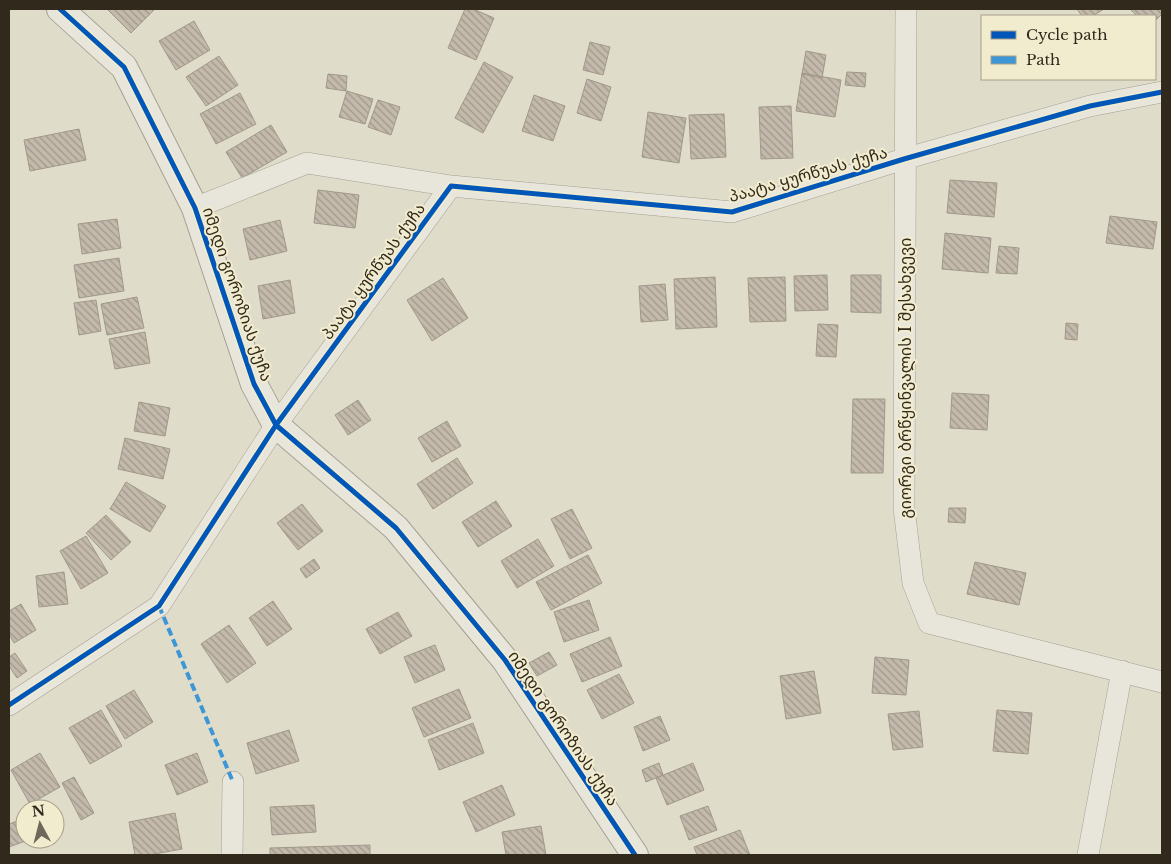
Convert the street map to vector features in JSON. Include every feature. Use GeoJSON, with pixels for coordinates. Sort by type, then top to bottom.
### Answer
{"type":"FeatureCollection","features":[{"type":"Feature","properties":{"kind":"street","name":"იმედი გოროზიას ქუჩა"},"geometry":{"type":"LineString","coordinates":[[60,9],[124,67],[195,208],[254,384],[276,425],[396,528],[505,660],[635,855]]}},
{"type":"Feature","properties":{"kind":"street","name":"პაატა ყურწუას ქუჩა"},"geometry":{"type":"LineString","coordinates":[[195,208],[307,163],[451,186],[732,212],[904,159],[906,9]]}},
{"type":"Feature","properties":{"kind":"street"},"geometry":{"type":"LineString","coordinates":[[904,159],[1090,106],[1162,92]]}},
{"type":"Feature","properties":{"kind":"street","name":"გიორგი ბრწყინვალის I შესახვევი"},"geometry":{"type":"LineString","coordinates":[[904,159],[904,508],[913,583],[929,623],[1162,682]]}},
{"type":"Feature","properties":{"kind":"street","name":"პაატა ყურწუას ქუჩა"},"geometry":{"type":"LineString","coordinates":[[9,705],[160,606],[276,425],[451,186]]}},
{"type":"Feature","properties":{"kind":"street"},"geometry":{"type":"LineString","coordinates":[[1088,855],[1122,671]]}},
{"type":"Feature","properties":{"kind":"street"},"geometry":{"type":"LineString","coordinates":[[232,855],[233,782]]}},
{"type":"Feature","properties":{"kind":"building"},"geometry":{"type":"Polygon","coordinates":[[[107,9],[155,9],[131,33],[107,9]]]}},
{"type":"Feature","properties":{"kind":"building"},"geometry":{"type":"Polygon","coordinates":[[[465,9],[473,9],[494,18],[476,60],[448,48],[465,9]]]}},
{"type":"Feature","properties":{"kind":"building"},"geometry":{"type":"Polygon","coordinates":[[[1077,9],[1104,9],[1095,15],[1081,15],[1077,9]]]}},
{"type":"Feature","properties":{"kind":"building"},"geometry":{"type":"Polygon","coordinates":[[[1130,9],[1162,9],[1162,14],[1156,20],[1156,15],[1136,15],[1130,9]]]}},
{"type":"Feature","properties":{"kind":"building"},"geometry":{"type":"Polygon","coordinates":[[[194,21],[210,50],[176,70],[159,41],[194,21]]]}},
{"type":"Feature","properties":{"kind":"building"},"geometry":{"type":"Polygon","coordinates":[[[590,42],[610,47],[603,75],[583,70],[590,42]]]}},
{"type":"Feature","properties":{"kind":"building"},"geometry":{"type":"Polygon","coordinates":[[[806,51],[826,55],[822,78],[802,74],[806,51]]]}},
{"type":"Feature","properties":{"kind":"building"},"geometry":{"type":"Polygon","coordinates":[[[219,56],[238,85],[206,106],[186,77],[219,56]]]}},
{"type":"Feature","properties":{"kind":"building"},"geometry":{"type":"Polygon","coordinates":[[[484,62],[513,77],[483,133],[455,118],[484,62]]]}},
{"type":"Feature","properties":{"kind":"building"},"geometry":{"type":"Polygon","coordinates":[[[847,72],[866,73],[865,87],[845,85],[847,72]]]}},
{"type":"Feature","properties":{"kind":"building"},"geometry":{"type":"Polygon","coordinates":[[[802,73],[841,80],[835,117],[796,111],[802,73]]]}},
{"type":"Feature","properties":{"kind":"building"},"geometry":{"type":"Polygon","coordinates":[[[328,74],[347,76],[346,91],[326,88],[328,74]]]}},
{"type":"Feature","properties":{"kind":"building"},"geometry":{"type":"Polygon","coordinates":[[[587,79],[611,87],[601,121],[577,113],[587,79]]]}},
{"type":"Feature","properties":{"kind":"building"},"geometry":{"type":"Polygon","coordinates":[[[347,91],[373,99],[365,124],[339,117],[347,91]]]}},
{"type":"Feature","properties":{"kind":"building"},"geometry":{"type":"Polygon","coordinates":[[[240,93],[256,124],[216,144],[200,114],[240,93]]]}},
{"type":"Feature","properties":{"kind":"building"},"geometry":{"type":"Polygon","coordinates":[[[534,95],[565,106],[553,141],[522,131],[534,95]]]}},
{"type":"Feature","properties":{"kind":"building"},"geometry":{"type":"Polygon","coordinates":[[[378,100],[400,107],[391,135],[368,127],[378,100]]]}},
{"type":"Feature","properties":{"kind":"building"},"geometry":{"type":"Polygon","coordinates":[[[791,106],[793,158],[761,159],[759,107],[791,106]]]}},
{"type":"Feature","properties":{"kind":"building"},"geometry":{"type":"Polygon","coordinates":[[[648,112],[686,118],[679,163],[642,157],[648,112]]]}},
{"type":"Feature","properties":{"kind":"building"},"geometry":{"type":"Polygon","coordinates":[[[724,114],[726,157],[691,159],[689,115],[724,114]]]}},
{"type":"Feature","properties":{"kind":"building"},"geometry":{"type":"Polygon","coordinates":[[[271,125],[287,152],[242,178],[226,152],[271,125]]]}},
{"type":"Feature","properties":{"kind":"building"},"geometry":{"type":"Polygon","coordinates":[[[79,129],[86,160],[30,171],[24,140],[79,129]]]}},
{"type":"Feature","properties":{"kind":"building"},"geometry":{"type":"Polygon","coordinates":[[[950,180],[997,183],[994,217],[947,213],[950,180]]]}},
{"type":"Feature","properties":{"kind":"building"},"geometry":{"type":"Polygon","coordinates":[[[318,190],[359,195],[355,228],[314,223],[318,190]]]}},
{"type":"Feature","properties":{"kind":"building"},"geometry":{"type":"Polygon","coordinates":[[[1110,216],[1157,222],[1153,249],[1106,243],[1110,216]]]}},
{"type":"Feature","properties":{"kind":"building"},"geometry":{"type":"Polygon","coordinates":[[[117,219],[121,248],[82,254],[78,224],[117,219]]]}},
{"type":"Feature","properties":{"kind":"building"},"geometry":{"type":"Polygon","coordinates":[[[280,220],[287,251],[250,260],[243,229],[280,220]]]}},
{"type":"Feature","properties":{"kind":"building"},"geometry":{"type":"Polygon","coordinates":[[[945,233],[991,238],[988,273],[942,269],[945,233]]]}},
{"type":"Feature","properties":{"kind":"building"},"geometry":{"type":"Polygon","coordinates":[[[999,246],[1019,248],[1017,274],[996,273],[999,246]]]}},
{"type":"Feature","properties":{"kind":"building"},"geometry":{"type":"Polygon","coordinates":[[[119,258],[124,291],[79,298],[74,265],[119,258]]]}},
{"type":"Feature","properties":{"kind":"building"},"geometry":{"type":"Polygon","coordinates":[[[827,275],[828,310],[795,311],[794,276],[827,275]]]}},
{"type":"Feature","properties":{"kind":"building"},"geometry":{"type":"Polygon","coordinates":[[[851,275],[881,275],[881,313],[851,312],[851,275]]]}},
{"type":"Feature","properties":{"kind":"building"},"geometry":{"type":"Polygon","coordinates":[[[715,277],[717,327],[676,329],[674,279],[715,277]]]}},
{"type":"Feature","properties":{"kind":"building"},"geometry":{"type":"Polygon","coordinates":[[[785,277],[786,321],[750,322],[748,278],[785,277]]]}},
{"type":"Feature","properties":{"kind":"building"},"geometry":{"type":"Polygon","coordinates":[[[443,278],[468,318],[432,341],[407,300],[443,278]]]}},
{"type":"Feature","properties":{"kind":"building"},"geometry":{"type":"Polygon","coordinates":[[[290,280],[295,313],[263,319],[258,286],[290,280]]]}},
{"type":"Feature","properties":{"kind":"building"},"geometry":{"type":"Polygon","coordinates":[[[665,284],[668,320],[641,322],[639,286],[665,284]]]}},
{"type":"Feature","properties":{"kind":"building"},"geometry":{"type":"Polygon","coordinates":[[[137,297],[144,328],[107,335],[101,304],[137,297]]]}},
{"type":"Feature","properties":{"kind":"building"},"geometry":{"type":"Polygon","coordinates":[[[96,300],[101,331],[79,335],[74,303],[96,300]]]}},
{"type":"Feature","properties":{"kind":"building"},"geometry":{"type":"Polygon","coordinates":[[[1066,323],[1078,324],[1077,340],[1065,339],[1066,323]]]}},
{"type":"Feature","properties":{"kind":"building"},"geometry":{"type":"Polygon","coordinates":[[[818,324],[838,325],[836,357],[816,356],[818,324]]]}},
{"type":"Feature","properties":{"kind":"building"},"geometry":{"type":"Polygon","coordinates":[[[145,332],[150,363],[115,369],[109,339],[145,332]]]}},
{"type":"Feature","properties":{"kind":"building"},"geometry":{"type":"Polygon","coordinates":[[[952,393],[989,395],[987,430],[950,428],[952,393]]]}},
{"type":"Feature","properties":{"kind":"building"},"geometry":{"type":"Polygon","coordinates":[[[853,399],[885,399],[883,473],[851,473],[853,399]]]}},
{"type":"Feature","properties":{"kind":"building"},"geometry":{"type":"Polygon","coordinates":[[[358,400],[371,420],[348,435],[335,415],[358,400]]]}},
{"type":"Feature","properties":{"kind":"building"},"geometry":{"type":"Polygon","coordinates":[[[139,402],[170,408],[165,436],[134,431],[139,402]]]}},
{"type":"Feature","properties":{"kind":"building"},"geometry":{"type":"Polygon","coordinates":[[[447,421],[461,446],[432,462],[418,438],[447,421]]]}},
{"type":"Feature","properties":{"kind":"building"},"geometry":{"type":"Polygon","coordinates":[[[125,438],[170,449],[163,479],[118,469],[125,438]]]}},
{"type":"Feature","properties":{"kind":"building"},"geometry":{"type":"Polygon","coordinates":[[[457,458],[473,483],[433,509],[417,484],[457,458]]]}},
{"type":"Feature","properties":{"kind":"building"},"geometry":{"type":"Polygon","coordinates":[[[126,482],[166,506],[150,532],[110,509],[126,482]]]}},
{"type":"Feature","properties":{"kind":"building"},"geometry":{"type":"Polygon","coordinates":[[[496,501],[512,526],[478,547],[462,522],[496,501]]]}},
{"type":"Feature","properties":{"kind":"building"},"geometry":{"type":"Polygon","coordinates":[[[302,504],[323,531],[298,550],[277,523],[302,504]]]}},
{"type":"Feature","properties":{"kind":"building"},"geometry":{"type":"Polygon","coordinates":[[[949,508],[966,508],[965,523],[948,522],[949,508]]]}},
{"type":"Feature","properties":{"kind":"building"},"geometry":{"type":"Polygon","coordinates":[[[572,509],[592,548],[570,559],[551,519],[572,509]]]}},
{"type":"Feature","properties":{"kind":"building"},"geometry":{"type":"Polygon","coordinates":[[[106,515],[131,542],[111,560],[86,533],[106,515]]]}},
{"type":"Feature","properties":{"kind":"building"},"geometry":{"type":"Polygon","coordinates":[[[86,536],[108,573],[81,589],[60,551],[86,536]]]}},
{"type":"Feature","properties":{"kind":"building"},"geometry":{"type":"Polygon","coordinates":[[[538,539],[554,566],[517,588],[501,561],[538,539]]]}},
{"type":"Feature","properties":{"kind":"building"},"geometry":{"type":"Polygon","coordinates":[[[588,555],[602,583],[551,610],[536,582],[588,555]]]}},
{"type":"Feature","properties":{"kind":"building"},"geometry":{"type":"Polygon","coordinates":[[[314,559],[320,568],[306,578],[300,569],[314,559]]]}},
{"type":"Feature","properties":{"kind":"building"},"geometry":{"type":"Polygon","coordinates":[[[975,562],[1026,573],[1019,605],[967,594],[975,562]]]}},
{"type":"Feature","properties":{"kind":"building"},"geometry":{"type":"Polygon","coordinates":[[[64,572],[68,604],[39,607],[36,576],[64,572]]]}},
{"type":"Feature","properties":{"kind":"building"},"geometry":{"type":"Polygon","coordinates":[[[589,600],[599,630],[564,642],[554,612],[589,600]]]}},
{"type":"Feature","properties":{"kind":"building"},"geometry":{"type":"Polygon","coordinates":[[[273,601],[292,629],[267,646],[249,618],[273,601]]]}},
{"type":"Feature","properties":{"kind":"building"},"geometry":{"type":"Polygon","coordinates":[[[21,604],[36,630],[14,643],[9,634],[9,611],[21,604]]]}},
{"type":"Feature","properties":{"kind":"building"},"geometry":{"type":"Polygon","coordinates":[[[398,612],[412,636],[380,654],[366,629],[398,612]]]}},
{"type":"Feature","properties":{"kind":"building"},"geometry":{"type":"Polygon","coordinates":[[[229,625],[256,663],[227,683],[201,644],[229,625]]]}},
{"type":"Feature","properties":{"kind":"building"},"geometry":{"type":"Polygon","coordinates":[[[610,637],[622,666],[582,682],[570,654],[610,637]]]}},
{"type":"Feature","properties":{"kind":"building"},"geometry":{"type":"Polygon","coordinates":[[[435,645],[445,670],[415,683],[404,657],[435,645]]]}},
{"type":"Feature","properties":{"kind":"building"},"geometry":{"type":"Polygon","coordinates":[[[549,652],[557,665],[537,676],[529,663],[549,652]]]}},
{"type":"Feature","properties":{"kind":"building"},"geometry":{"type":"Polygon","coordinates":[[[15,653],[27,671],[17,678],[9,666],[9,657],[15,653]]]}},
{"type":"Feature","properties":{"kind":"building"},"geometry":{"type":"Polygon","coordinates":[[[875,657],[909,660],[906,695],[872,693],[875,657]]]}},
{"type":"Feature","properties":{"kind":"building"},"geometry":{"type":"Polygon","coordinates":[[[814,671],[821,713],[786,719],[780,676],[814,671]]]}},
{"type":"Feature","properties":{"kind":"building"},"geometry":{"type":"Polygon","coordinates":[[[619,674],[634,703],[602,719],[587,690],[619,674]]]}},
{"type":"Feature","properties":{"kind":"building"},"geometry":{"type":"Polygon","coordinates":[[[459,689],[471,718],[424,737],[412,708],[459,689]]]}},
{"type":"Feature","properties":{"kind":"building"},"geometry":{"type":"Polygon","coordinates":[[[134,690],[153,722],[125,739],[106,706],[134,690]]]}},
{"type":"Feature","properties":{"kind":"building"},"geometry":{"type":"Polygon","coordinates":[[[101,710],[122,746],[90,764],[69,728],[101,710]]]}},
{"type":"Feature","properties":{"kind":"building"},"geometry":{"type":"Polygon","coordinates":[[[997,710],[1032,713],[1028,754],[993,751],[997,710]]]}},
{"type":"Feature","properties":{"kind":"building"},"geometry":{"type":"Polygon","coordinates":[[[919,711],[923,747],[893,750],[888,714],[919,711]]]}},
{"type":"Feature","properties":{"kind":"building"},"geometry":{"type":"Polygon","coordinates":[[[660,716],[670,740],[643,751],[634,727],[660,716]]]}},
{"type":"Feature","properties":{"kind":"building"},"geometry":{"type":"Polygon","coordinates":[[[473,723],[484,753],[439,770],[428,740],[473,723]]]}},
{"type":"Feature","properties":{"kind":"building"},"geometry":{"type":"Polygon","coordinates":[[[289,730],[299,761],[256,774],[247,743],[289,730]]]}},
{"type":"Feature","properties":{"kind":"building"},"geometry":{"type":"Polygon","coordinates":[[[40,753],[60,787],[39,799],[27,799],[11,770],[40,753]]]}},
{"type":"Feature","properties":{"kind":"building"},"geometry":{"type":"Polygon","coordinates":[[[197,753],[208,782],[177,795],[165,765],[197,753]]]}},
{"type":"Feature","properties":{"kind":"building"},"geometry":{"type":"Polygon","coordinates":[[[659,763],[663,775],[646,782],[642,770],[659,763]]]}},
{"type":"Feature","properties":{"kind":"building"},"geometry":{"type":"Polygon","coordinates":[[[693,763],[704,790],[667,805],[656,778],[693,763]]]}},
{"type":"Feature","properties":{"kind":"building"},"geometry":{"type":"Polygon","coordinates":[[[74,777],[94,813],[81,820],[62,783],[74,777]]]}},
{"type":"Feature","properties":{"kind":"building"},"geometry":{"type":"Polygon","coordinates":[[[502,785],[515,815],[476,832],[463,802],[502,785]]]}},
{"type":"Feature","properties":{"kind":"building"},"geometry":{"type":"Polygon","coordinates":[[[314,805],[316,832],[272,835],[270,807],[314,805]]]}},
{"type":"Feature","properties":{"kind":"building"},"geometry":{"type":"Polygon","coordinates":[[[708,806],[717,830],[689,840],[680,816],[708,806]]]}},
{"type":"Feature","properties":{"kind":"building"},"geometry":{"type":"Polygon","coordinates":[[[175,813],[182,849],[149,855],[135,855],[129,822],[175,813]]]}},
{"type":"Feature","properties":{"kind":"building"},"geometry":{"type":"Polygon","coordinates":[[[15,822],[15,845],[9,847],[9,824],[15,822]]]}},
{"type":"Feature","properties":{"kind":"building"},"geometry":{"type":"Polygon","coordinates":[[[541,826],[546,855],[506,855],[502,832],[541,826]]]}},
{"type":"Feature","properties":{"kind":"building"},"geometry":{"type":"Polygon","coordinates":[[[740,830],[750,855],[697,855],[694,847],[740,830]]]}},
{"type":"Feature","properties":{"kind":"building"},"geometry":{"type":"Polygon","coordinates":[[[370,845],[370,854],[270,855],[270,848],[370,845]]]}},
{"type":"Feature","properties":{"kind":"marked path"},"geometry":{"type":"LineString","coordinates":[[159,606],[233,782]]}},
{"type":"Feature","properties":{"kind":"cycle path"},"geometry":{"type":"LineString","coordinates":[[60,9],[124,67],[195,208],[254,384],[276,425],[396,528],[505,660],[635,855]]}},
{"type":"Feature","properties":{"kind":"cycle path"},"geometry":{"type":"LineString","coordinates":[[9,705],[159,606],[276,425],[451,186],[732,212],[904,159],[1090,106],[1162,92]]}}]}
